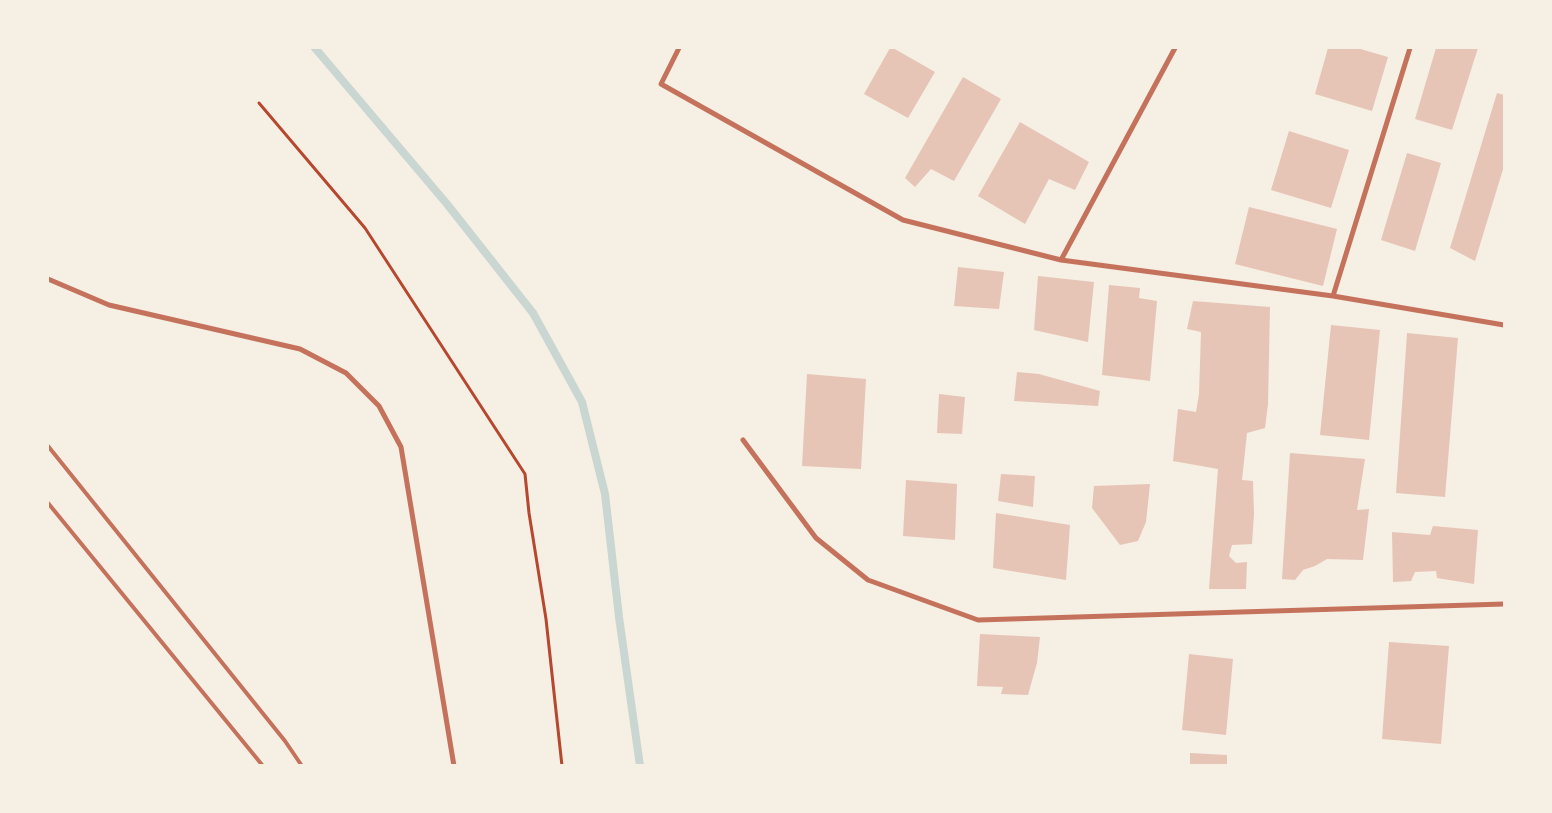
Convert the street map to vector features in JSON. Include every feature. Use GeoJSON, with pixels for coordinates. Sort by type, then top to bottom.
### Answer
{"type":"FeatureCollection","features":[{"type":"Feature","properties":{"kind":"street"},"geometry":{"type":"LineString","coordinates":[[679,48],[661,84],[903,220],[1061,260],[1333,296],[1504,323]]}},
{"type":"Feature","properties":{"kind":"street"},"geometry":{"type":"LineString","coordinates":[[1061,260],[1175,48]]}},
{"type":"Feature","properties":{"kind":"street"},"geometry":{"type":"LineString","coordinates":[[1333,296],[1410,48]]}},
{"type":"Feature","properties":{"kind":"street"},"geometry":{"type":"LineString","coordinates":[[48,279],[109,305],[300,349],[346,373],[379,406],[402,447],[454,766]]}},
{"type":"Feature","properties":{"kind":"street"},"geometry":{"type":"LineString","coordinates":[[743,440],[816,538],[868,580],[978,620],[1504,604]]}},
{"type":"Feature","properties":{"kind":"lane"},"geometry":{"type":"LineString","coordinates":[[48,446],[285,742],[302,766]]}},
{"type":"Feature","properties":{"kind":"lane"},"geometry":{"type":"LineString","coordinates":[[48,503],[263,766]]}},
{"type":"Feature","properties":{"kind":"path"},"geometry":{"type":"LineString","coordinates":[[259,103],[365,228],[525,474],[529,513],[546,619],[562,766]]}},
{"type":"Feature","properties":{"kind":"building"},"geometry":{"type":"Polygon","coordinates":[[[890,48],[935,72],[908,118],[864,94],[890,48]]]}},
{"type":"Feature","properties":{"kind":"building"},"geometry":{"type":"Polygon","coordinates":[[[1328,48],[1357,48],[1388,57],[1372,111],[1315,94],[1328,48]]]}},
{"type":"Feature","properties":{"kind":"building"},"geometry":{"type":"Polygon","coordinates":[[[1436,48],[1478,48],[1452,130],[1415,119],[1436,48]]]}},
{"type":"Feature","properties":{"kind":"building"},"geometry":{"type":"Polygon","coordinates":[[[963,77],[1001,99],[954,181],[931,169],[915,187],[905,178],[963,77]]]}},
{"type":"Feature","properties":{"kind":"building"},"geometry":{"type":"Polygon","coordinates":[[[1497,93],[1504,95],[1504,166],[1475,261],[1450,248],[1497,93]]]}},
{"type":"Feature","properties":{"kind":"building"},"geometry":{"type":"Polygon","coordinates":[[[1020,122],[1089,162],[1075,190],[1049,179],[1025,224],[978,196],[1020,122]]]}},
{"type":"Feature","properties":{"kind":"building"},"geometry":{"type":"Polygon","coordinates":[[[1289,131],[1349,150],[1331,208],[1271,190],[1289,131]]]}},
{"type":"Feature","properties":{"kind":"building"},"geometry":{"type":"Polygon","coordinates":[[[1407,153],[1441,163],[1415,251],[1381,240],[1407,153]]]}},
{"type":"Feature","properties":{"kind":"building"},"geometry":{"type":"Polygon","coordinates":[[[1249,207],[1337,229],[1323,286],[1235,264],[1249,207]]]}},
{"type":"Feature","properties":{"kind":"building"},"geometry":{"type":"Polygon","coordinates":[[[958,267],[1004,272],[999,309],[954,306],[958,267]]]}},
{"type":"Feature","properties":{"kind":"building"},"geometry":{"type":"Polygon","coordinates":[[[1038,276],[1094,282],[1088,342],[1034,330],[1038,276]]]}},
{"type":"Feature","properties":{"kind":"building"},"geometry":{"type":"Polygon","coordinates":[[[1109,285],[1140,288],[1139,298],[1157,301],[1150,381],[1102,375],[1109,285]]]}},
{"type":"Feature","properties":{"kind":"building"},"geometry":{"type":"Polygon","coordinates":[[[1193,301],[1270,307],[1268,404],[1265,428],[1247,433],[1242,480],[1253,481],[1254,514],[1252,544],[1232,545],[1229,556],[1236,563],[1247,562],[1246,589],[1209,589],[1218,469],[1173,461],[1178,409],[1196,412],[1199,394],[1201,332],[1187,329],[1193,301]]]}},
{"type":"Feature","properties":{"kind":"building"},"geometry":{"type":"Polygon","coordinates":[[[1331,325],[1380,330],[1369,440],[1320,435],[1331,325]]]}},
{"type":"Feature","properties":{"kind":"building"},"geometry":{"type":"Polygon","coordinates":[[[1407,333],[1458,338],[1445,497],[1396,493],[1407,333]]]}},
{"type":"Feature","properties":{"kind":"building"},"geometry":{"type":"Polygon","coordinates":[[[1017,372],[1039,374],[1100,391],[1098,406],[1014,401],[1017,372]]]}},
{"type":"Feature","properties":{"kind":"building"},"geometry":{"type":"Polygon","coordinates":[[[807,374],[866,379],[861,469],[802,466],[807,374]]]}},
{"type":"Feature","properties":{"kind":"building"},"geometry":{"type":"Polygon","coordinates":[[[939,394],[965,397],[962,434],[937,433],[939,394]]]}},
{"type":"Feature","properties":{"kind":"building"},"geometry":{"type":"Polygon","coordinates":[[[1290,453],[1365,459],[1357,510],[1369,509],[1363,560],[1327,559],[1303,570],[1295,580],[1282,579],[1290,453]]]}},
{"type":"Feature","properties":{"kind":"building"},"geometry":{"type":"Polygon","coordinates":[[[1001,474],[1035,476],[1033,507],[998,501],[1001,474]]]}},
{"type":"Feature","properties":{"kind":"building"},"geometry":{"type":"Polygon","coordinates":[[[906,480],[957,484],[955,540],[903,536],[906,480]]]}},
{"type":"Feature","properties":{"kind":"building"},"geometry":{"type":"Polygon","coordinates":[[[1150,484],[1146,522],[1138,541],[1120,545],[1092,508],[1094,486],[1150,484]]]}},
{"type":"Feature","properties":{"kind":"building"},"geometry":{"type":"Polygon","coordinates":[[[996,513],[1070,525],[1066,580],[993,568],[996,513]]]}},
{"type":"Feature","properties":{"kind":"building"},"geometry":{"type":"Polygon","coordinates":[[[1433,526],[1478,530],[1474,584],[1437,578],[1436,571],[1415,572],[1411,581],[1393,582],[1392,532],[1430,535],[1433,526]]]}},
{"type":"Feature","properties":{"kind":"building"},"geometry":{"type":"Polygon","coordinates":[[[980,634],[1040,637],[1037,663],[1028,695],[1001,694],[1003,687],[977,686],[980,634]]]}},
{"type":"Feature","properties":{"kind":"building"},"geometry":{"type":"Polygon","coordinates":[[[1389,642],[1449,646],[1441,744],[1382,739],[1389,642]]]}},
{"type":"Feature","properties":{"kind":"building"},"geometry":{"type":"Polygon","coordinates":[[[1189,654],[1233,659],[1226,735],[1182,730],[1189,654]]]}},
{"type":"Feature","properties":{"kind":"building"},"geometry":{"type":"Polygon","coordinates":[[[1190,753],[1227,755],[1227,766],[1190,766],[1190,753]]]}},
{"type":"Feature","properties":{"kind":"waterway"},"geometry":{"type":"LineString","coordinates":[[315,48],[447,204],[533,313],[582,402],[605,494],[619,617],[640,766]]}}]}
